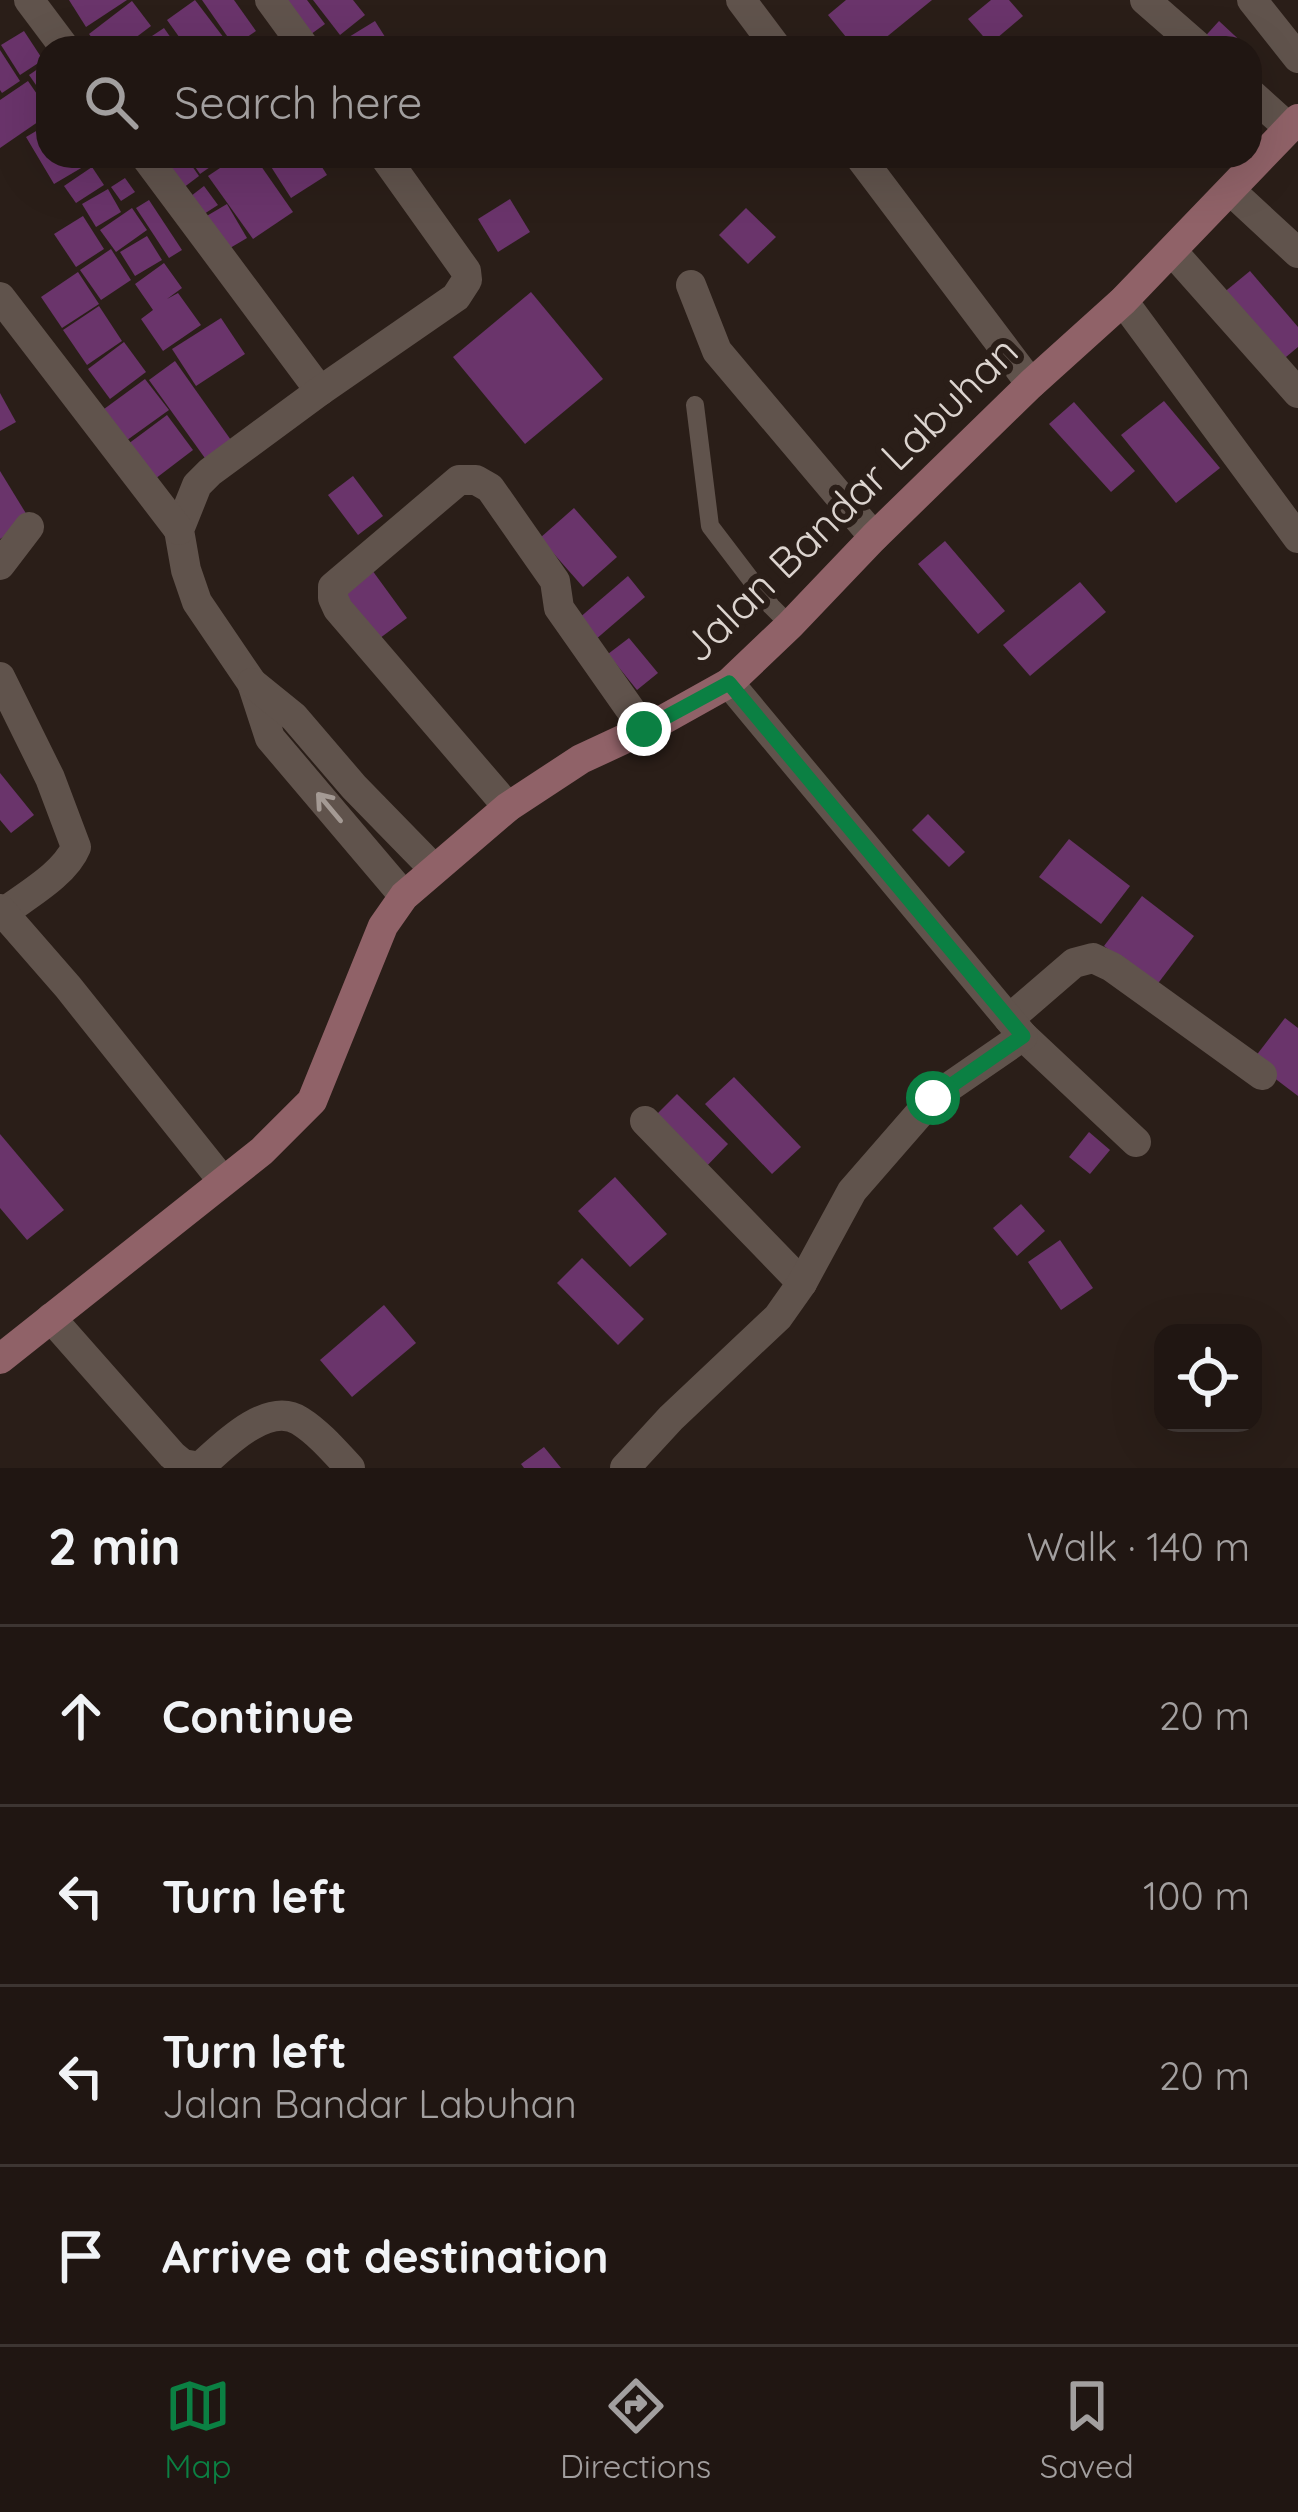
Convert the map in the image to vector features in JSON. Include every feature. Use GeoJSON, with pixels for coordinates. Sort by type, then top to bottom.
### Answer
{"type":"FeatureCollection","features":[{"type":"Feature","properties":{"kind":"main road","name":"Jalan Bandar Labuhan"},"geometry":{"type":"LineString","coordinates":[[1262,158],[1294,123]]}},
{"type":"Feature","properties":{"kind":"main road","name":"Jalan Bandar Labuhan"},"geometry":{"type":"LineString","coordinates":[[0,1359],[262,1150],[312,1102],[383,926],[404,896],[508,807],[581,759],[729,683],[1030,384],[1123,301],[1252,168]]}},
{"type":"Feature","properties":{"kind":"street"},"geometry":{"type":"LineString","coordinates":[[29,0],[56,36]]}},
{"type":"Feature","properties":{"kind":"street"},"geometry":{"type":"LineString","coordinates":[[270,0],[296,36]]}},
{"type":"Feature","properties":{"kind":"street"},"geometry":{"type":"LineString","coordinates":[[741,0],[768,36]]}},
{"type":"Feature","properties":{"kind":"street"},"geometry":{"type":"LineString","coordinates":[[1145,0],[1186,36]]}},
{"type":"Feature","properties":{"kind":"street"},"geometry":{"type":"LineString","coordinates":[[1252,0],[1298,58]]}},
{"type":"Feature","properties":{"kind":"street"},"geometry":{"type":"LineString","coordinates":[[1262,101],[1294,123]]}},
{"type":"Feature","properties":{"kind":"street"},"geometry":{"type":"LineString","coordinates":[[154,168],[320,391]]}},
{"type":"Feature","properties":{"kind":"street"},"geometry":{"type":"LineString","coordinates":[[179,530],[197,485],[210,472],[456,297],[467,280],[466,271],[393,168]]}},
{"type":"Feature","properties":{"kind":"street"},"geometry":{"type":"LineString","coordinates":[[868,168],[1030,384]]}},
{"type":"Feature","properties":{"kind":"street"},"geometry":{"type":"LineString","coordinates":[[1231,191],[1298,253]]}},
{"type":"Feature","properties":{"kind":"street"},"geometry":{"type":"LineString","coordinates":[[1172,250],[1298,393]]}},
{"type":"Feature","properties":{"kind":"street"},"geometry":{"type":"LineString","coordinates":[[691,285],[717,351],[874,537]]}},
{"type":"Feature","properties":{"kind":"street"},"geometry":{"type":"LineString","coordinates":[[0,297],[179,530],[197,602],[252,683],[270,738],[404,896]]}},
{"type":"Feature","properties":{"kind":"street"},"geometry":{"type":"LineString","coordinates":[[1123,301],[1298,538]]}},
{"type":"Feature","properties":{"kind":"street"},"geometry":{"type":"LineString","coordinates":[[508,807],[333,598],[334,587],[459,480],[476,480],[490,488],[555,581],[559,608],[644,729]]}},
{"type":"Feature","properties":{"kind":"street"},"geometry":{"type":"LineString","coordinates":[[0,565],[29,527]]}},
{"type":"Feature","properties":{"kind":"street"},"geometry":{"type":"LineString","coordinates":[[0,677],[50,778],[76,847],[64,865],[2,911],[222,1180]]}},
{"type":"Feature","properties":{"kind":"street"},"geometry":{"type":"LineString","coordinates":[[252,683],[294,716],[354,787],[434,869]]}},
{"type":"Feature","properties":{"kind":"street"},"geometry":{"type":"LineString","coordinates":[[729,683],[1016,1027],[1136,1142]]}},
{"type":"Feature","properties":{"kind":"street"},"geometry":{"type":"LineString","coordinates":[[625,1468],[670,1418],[778,1318],[853,1190],[933,1098],[1016,1027],[1074,963],[1093,958],[1112,967],[1262,1075]]}},
{"type":"Feature","properties":{"kind":"street"},"geometry":{"type":"LineString","coordinates":[[645,1121],[802,1282]]}},
{"type":"Feature","properties":{"kind":"street"},"geometry":{"type":"LineString","coordinates":[[51,1318],[182,1464],[200,1467],[218,1462],[240,1432],[273,1415],[296,1417],[350,1468]]}},
{"type":"Feature","properties":{"kind":"lane"},"geometry":{"type":"LineString","coordinates":[[695,405],[710,526],[790,625]]}},
{"type":"Feature","properties":{"kind":"building"},"geometry":{"type":"Polygon","coordinates":[[[69,0],[127,0],[86,27],[69,0]]]}},
{"type":"Feature","properties":{"kind":"building"},"geometry":{"type":"Polygon","coordinates":[[[195,0],[222,36],[178,36],[167,20],[195,0]]]}},
{"type":"Feature","properties":{"kind":"building"},"geometry":{"type":"Polygon","coordinates":[[[202,0],[234,0],[256,31],[249,36],[227,36],[202,0]]]}},
{"type":"Feature","properties":{"kind":"building"},"geometry":{"type":"Polygon","coordinates":[[[279,0],[307,0],[325,24],[306,36],[279,0]]]}},
{"type":"Feature","properties":{"kind":"building"},"geometry":{"type":"Polygon","coordinates":[[[313,0],[353,0],[365,15],[340,35],[313,0]]]}},
{"type":"Feature","properties":{"kind":"building"},"geometry":{"type":"Polygon","coordinates":[[[846,0],[932,0],[888,36],[845,36],[828,15],[846,0]]]}},
{"type":"Feature","properties":{"kind":"building"},"geometry":{"type":"Polygon","coordinates":[[[991,0],[1009,0],[1023,16],[999,36],[983,36],[968,19],[991,0]]]}},
{"type":"Feature","properties":{"kind":"building"},"geometry":{"type":"Polygon","coordinates":[[[132,1],[151,26],[138,36],[89,34],[132,1]]]}},
{"type":"Feature","properties":{"kind":"building"},"geometry":{"type":"Polygon","coordinates":[[[375,21],[384,36],[351,36],[375,21]]]}},
{"type":"Feature","properties":{"kind":"building"},"geometry":{"type":"Polygon","coordinates":[[[1219,21],[1235,36],[1205,36],[1219,21]]]}},
{"type":"Feature","properties":{"kind":"building"},"geometry":{"type":"Polygon","coordinates":[[[24,31],[36,49],[36,65],[20,75],[1,45],[24,31]]]}},
{"type":"Feature","properties":{"kind":"building"},"geometry":{"type":"Polygon","coordinates":[[[0,50],[20,81],[2,93],[0,90],[0,50]]]}},
{"type":"Feature","properties":{"kind":"building"},"geometry":{"type":"Polygon","coordinates":[[[28,81],[36,93],[36,123],[0,148],[0,100],[28,81]]]}},
{"type":"Feature","properties":{"kind":"building"},"geometry":{"type":"Polygon","coordinates":[[[36,131],[36,154],[26,137],[36,131]]]}},
{"type":"Feature","properties":{"kind":"building"},"geometry":{"type":"Polygon","coordinates":[[[44,168],[81,168],[54,184],[44,168]]]}},
{"type":"Feature","properties":{"kind":"building"},"geometry":{"type":"Polygon","coordinates":[[[91,168],[104,185],[76,203],[64,186],[91,168]]]}},
{"type":"Feature","properties":{"kind":"building"},"geometry":{"type":"Polygon","coordinates":[[[168,168],[193,168],[199,176],[183,188],[168,168]]]}},
{"type":"Feature","properties":{"kind":"building"},"geometry":{"type":"Polygon","coordinates":[[[220,168],[262,168],[293,212],[253,239],[208,176],[220,168]]]}},
{"type":"Feature","properties":{"kind":"building"},"geometry":{"type":"Polygon","coordinates":[[[272,168],[323,168],[327,175],[291,198],[272,168]]]}},
{"type":"Feature","properties":{"kind":"building"},"geometry":{"type":"Polygon","coordinates":[[[125,178],[135,192],[121,201],[111,187],[125,178]]]}},
{"type":"Feature","properties":{"kind":"building"},"geometry":{"type":"Polygon","coordinates":[[[204,186],[218,205],[204,214],[191,196],[204,186]]]}},
{"type":"Feature","properties":{"kind":"building"},"geometry":{"type":"Polygon","coordinates":[[[108,189],[121,212],[96,227],[82,204],[108,189]]]}},
{"type":"Feature","properties":{"kind":"building"},"geometry":{"type":"Polygon","coordinates":[[[510,199],[530,232],[498,252],[478,219],[510,199]]]}},
{"type":"Feature","properties":{"kind":"building"},"geometry":{"type":"Polygon","coordinates":[[[149,200],[182,250],[169,258],[136,208],[149,200]]]}},
{"type":"Feature","properties":{"kind":"building"},"geometry":{"type":"Polygon","coordinates":[[[227,204],[247,238],[225,251],[205,217],[227,204]]]}},
{"type":"Feature","properties":{"kind":"building"},"geometry":{"type":"Polygon","coordinates":[[[132,208],[147,230],[116,252],[100,230],[132,208]]]}},
{"type":"Feature","properties":{"kind":"building"},"geometry":{"type":"Polygon","coordinates":[[[746,208],[776,237],[748,264],[719,235],[746,208]]]}},
{"type":"Feature","properties":{"kind":"building"},"geometry":{"type":"Polygon","coordinates":[[[83,216],[104,249],[76,267],[54,234],[83,216]]]}},
{"type":"Feature","properties":{"kind":"building"},"geometry":{"type":"Polygon","coordinates":[[[147,236],[162,260],[135,276],[120,252],[147,236]]]}},
{"type":"Feature","properties":{"kind":"building"},"geometry":{"type":"Polygon","coordinates":[[[111,249],[131,280],[101,300],[80,270],[111,249]]]}},
{"type":"Feature","properties":{"kind":"building"},"geometry":{"type":"Polygon","coordinates":[[[164,263],[182,288],[167,299],[178,293],[201,325],[163,351],[141,319],[153,310],[135,284],[164,263]]]}},
{"type":"Feature","properties":{"kind":"building"},"geometry":{"type":"Polygon","coordinates":[[[1250,271],[1298,327],[1298,347],[1280,362],[1222,294],[1250,271]]]}},
{"type":"Feature","properties":{"kind":"building"},"geometry":{"type":"Polygon","coordinates":[[[78,272],[99,304],[62,328],[41,297],[78,272]]]}},
{"type":"Feature","properties":{"kind":"building"},"geometry":{"type":"Polygon","coordinates":[[[531,292],[603,379],[525,444],[453,357],[531,292]]]}},
{"type":"Feature","properties":{"kind":"building"},"geometry":{"type":"Polygon","coordinates":[[[99,306],[122,341],[87,365],[63,330],[99,306]]]}},
{"type":"Feature","properties":{"kind":"building"},"geometry":{"type":"Polygon","coordinates":[[[221,318],[245,354],[196,386],[172,349],[221,318]]]}},
{"type":"Feature","properties":{"kind":"building"},"geometry":{"type":"Polygon","coordinates":[[[124,342],[146,372],[110,399],[88,369],[124,342]]]}},
{"type":"Feature","properties":{"kind":"building"},"geometry":{"type":"Polygon","coordinates":[[[175,361],[238,450],[212,468],[149,380],[175,361]]]}},
{"type":"Feature","properties":{"kind":"building"},"geometry":{"type":"Polygon","coordinates":[[[145,379],[169,410],[123,443],[100,412],[145,379]]]}},
{"type":"Feature","properties":{"kind":"building"},"geometry":{"type":"Polygon","coordinates":[[[0,393],[16,422],[0,431],[0,393]]]}},
{"type":"Feature","properties":{"kind":"building"},"geometry":{"type":"Polygon","coordinates":[[[1164,401],[1220,468],[1176,503],[1121,435],[1164,401]]]}},
{"type":"Feature","properties":{"kind":"building"},"geometry":{"type":"Polygon","coordinates":[[[1074,402],[1135,471],[1111,492],[1049,424],[1074,402]]]}},
{"type":"Feature","properties":{"kind":"building"},"geometry":{"type":"Polygon","coordinates":[[[167,415],[193,450],[151,482],[124,447],[167,415]]]}},
{"type":"Feature","properties":{"kind":"building"},"geometry":{"type":"Polygon","coordinates":[[[0,471],[30,520],[0,539],[0,471]]]}},
{"type":"Feature","properties":{"kind":"building"},"geometry":{"type":"Polygon","coordinates":[[[353,476],[383,516],[358,535],[328,495],[353,476]]]}},
{"type":"Feature","properties":{"kind":"building"},"geometry":{"type":"Polygon","coordinates":[[[574,508],[617,557],[583,587],[540,538],[574,508]]]}},
{"type":"Feature","properties":{"kind":"building"},"geometry":{"type":"Polygon","coordinates":[[[945,541],[1005,611],[978,634],[918,564],[945,541]]]}},
{"type":"Feature","properties":{"kind":"building"},"geometry":{"type":"Polygon","coordinates":[[[372,570],[407,618],[376,641],[341,592],[372,570]]]}},
{"type":"Feature","properties":{"kind":"building"},"geometry":{"type":"Polygon","coordinates":[[[628,576],[645,597],[595,640],[578,619],[628,576]]]}},
{"type":"Feature","properties":{"kind":"building"},"geometry":{"type":"Polygon","coordinates":[[[1080,582],[1106,612],[1030,676],[1003,645],[1080,582]]]}},
{"type":"Feature","properties":{"kind":"building"},"geometry":{"type":"Polygon","coordinates":[[[629,638],[658,673],[637,690],[608,654],[629,638]]]}},
{"type":"Feature","properties":{"kind":"building"},"geometry":{"type":"Polygon","coordinates":[[[0,773],[34,815],[11,833],[0,820],[0,773]]]}},
{"type":"Feature","properties":{"kind":"building"},"geometry":{"type":"Polygon","coordinates":[[[928,814],[965,852],[949,867],[912,830],[928,814]]]}},
{"type":"Feature","properties":{"kind":"building"},"geometry":{"type":"Polygon","coordinates":[[[1069,839],[1130,886],[1101,924],[1039,877],[1069,839]]]}},
{"type":"Feature","properties":{"kind":"building"},"geometry":{"type":"Polygon","coordinates":[[[1142,896],[1194,936],[1156,986],[1104,946],[1142,896]]]}},
{"type":"Feature","properties":{"kind":"building"},"geometry":{"type":"Polygon","coordinates":[[[1285,1018],[1298,1028],[1298,1096],[1252,1061],[1285,1018]]]}},
{"type":"Feature","properties":{"kind":"building"},"geometry":{"type":"Polygon","coordinates":[[[734,1077],[801,1147],[772,1174],[705,1104],[734,1077]]]}},
{"type":"Feature","properties":{"kind":"building"},"geometry":{"type":"Polygon","coordinates":[[[677,1094],[728,1144],[701,1172],[649,1122],[677,1094]]]}},
{"type":"Feature","properties":{"kind":"building"},"geometry":{"type":"Polygon","coordinates":[[[1089,1132],[1110,1150],[1090,1174],[1069,1157],[1089,1132]]]}},
{"type":"Feature","properties":{"kind":"building"},"geometry":{"type":"Polygon","coordinates":[[[0,1134],[64,1210],[27,1240],[0,1208],[0,1134]]]}},
{"type":"Feature","properties":{"kind":"building"},"geometry":{"type":"Polygon","coordinates":[[[615,1177],[667,1234],[630,1267],[578,1211],[615,1177]]]}},
{"type":"Feature","properties":{"kind":"building"},"geometry":{"type":"Polygon","coordinates":[[[1021,1204],[1045,1231],[1017,1256],[993,1228],[1021,1204]]]}},
{"type":"Feature","properties":{"kind":"building"},"geometry":{"type":"Polygon","coordinates":[[[1060,1240],[1093,1288],[1061,1310],[1028,1262],[1060,1240]]]}},
{"type":"Feature","properties":{"kind":"building"},"geometry":{"type":"Polygon","coordinates":[[[582,1258],[644,1319],[618,1345],[557,1283],[582,1258]]]}},
{"type":"Feature","properties":{"kind":"building"},"geometry":{"type":"Polygon","coordinates":[[[384,1305],[416,1343],[352,1397],[320,1360],[384,1305]]]}},
{"type":"Feature","properties":{"kind":"building"},"geometry":{"type":"Polygon","coordinates":[[[544,1447],[561,1468],[524,1468],[521,1464],[544,1447]]]}},
{"type":"Feature","properties":{"kind":"route"},"geometry":{"type":"LineString","coordinates":[[644,729],[729,683],[1023,1036],[933,1098]]}}]}
